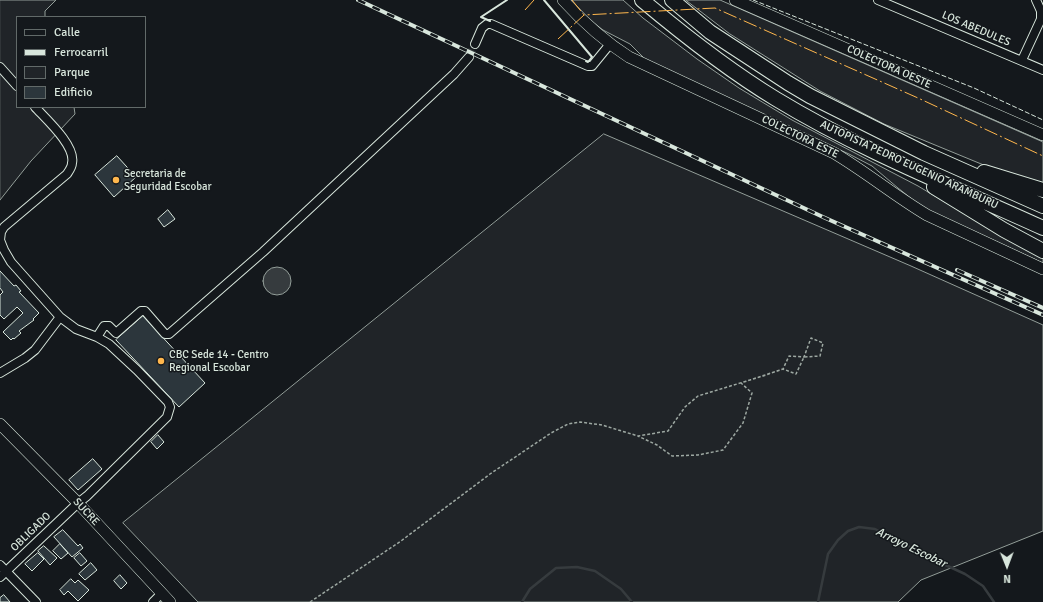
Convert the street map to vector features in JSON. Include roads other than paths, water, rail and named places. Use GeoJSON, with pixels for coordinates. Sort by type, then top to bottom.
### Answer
{"type":"FeatureCollection","features":[{"type":"Feature","properties":{"kind":"highway","name":"AUTOPISTA PEDRO EUGENIO ARAMBURU"},"geometry":{"type":"LineString","coordinates":[[642,0],[697,45],[776,99],[830,129],[884,156],[1043,228]]}},
{"type":"Feature","properties":{"kind":"highway","name":"AUTOPISTA PEDRO EUGENIO ARAMBURU"},"geometry":{"type":"LineString","coordinates":[[672,0],[710,32],[788,83],[829,107],[924,153],[1043,206]]}},
{"type":"Feature","properties":{"kind":"highway"},"geometry":{"type":"LineString","coordinates":[[924,153],[1043,190]]}},
{"type":"Feature","properties":{"kind":"highway"},"geometry":{"type":"LineString","coordinates":[[884,156],[1004,230],[1043,251]]}},
{"type":"Feature","properties":{"kind":"street","name":"COLECTORA ESTE"},"geometry":{"type":"LineString","coordinates":[[563,0],[590,28],[610,44],[630,57],[650,68],[834,153],[856,166],[913,207],[927,215],[1043,269]]}},
{"type":"Feature","properties":{"kind":"street","name":"COLECTORA OESTE"},"geometry":{"type":"LineString","coordinates":[[735,0],[1043,135]]}},
{"type":"Feature","properties":{"kind":"street","name":"LOS ABEDULES"},"geometry":{"type":"LineString","coordinates":[[878,0],[1043,70]]}},
{"type":"Feature","properties":{"kind":"street"},"geometry":{"type":"LineString","coordinates":[[1022,60],[1041,20],[1041,12],[1036,0]]}},
{"type":"Feature","properties":{"kind":"street"},"geometry":{"type":"LineString","coordinates":[[475,44],[482,28],[487,24],[491,24],[588,66],[592,66],[610,44]]}},
{"type":"Feature","properties":{"kind":"street"},"geometry":{"type":"LineString","coordinates":[[36,108],[66,142],[71,150],[73,162],[67,174],[4,227],[1,232],[0,240],[11,262],[60,317],[76,329],[98,337],[104,326],[109,326],[116,333],[141,311],[145,311],[165,334],[169,334],[263,252],[459,70],[469,57]]}},
{"type":"Feature","properties":{"kind":"street"},"geometry":{"type":"LineString","coordinates":[[0,67],[16,85]]}},
{"type":"Feature","properties":{"kind":"street"},"geometry":{"type":"LineString","coordinates":[[0,373],[35,350],[60,317]]}},
{"type":"Feature","properties":{"kind":"street","name":"OBLIGADO"},"geometry":{"type":"LineString","coordinates":[[2,571],[78,502],[87,496],[167,418],[170,407],[168,402],[109,344],[98,337]]}},
{"type":"Feature","properties":{"kind":"street","name":"SUCRE"},"geometry":{"type":"LineString","coordinates":[[0,424],[78,502],[170,602]]}},
{"type":"Feature","properties":{"kind":"street"},"geometry":{"type":"LineString","coordinates":[[2,571],[36,602]]}},
{"type":"Feature","properties":{"kind":"street"},"geometry":{"type":"LineString","coordinates":[[153,602],[162,594]]}},
{"type":"Feature","properties":{"kind":"waterway","name":"Arroyo Escobar"},"geometry":{"type":"LineString","coordinates":[[818,602],[828,554],[838,540],[848,531],[859,527],[875,529],[965,574],[983,586],[994,602]]}},
{"type":"Feature","properties":{"kind":"waterway","name":"Arroyo Escobar"},"geometry":{"type":"LineString","coordinates":[[522,602],[530,589],[556,568],[577,567],[595,571],[621,589],[632,602]]}},
{"type":"Feature","properties":{"kind":"tunnel"},"geometry":{"type":"LineString","coordinates":[[469,57],[475,44]]}},
{"type":"Feature","properties":{"kind":"railway"},"geometry":{"type":"LineString","coordinates":[[358,0],[823,217],[1043,315]]}},
{"type":"Feature","properties":{"kind":"railway"},"geometry":{"type":"LineString","coordinates":[[957,270],[1043,308]]}},
{"type":"Feature","properties":{"kind":"place","name":"Secretaria de Seguridad Escobar"},"geometry":{"type":"Point","coordinates":[116,180]}},
{"type":"Feature","properties":{"kind":"place","name":"CBC Sede 14 - Centro Regional Escobar"},"geometry":{"type":"Point","coordinates":[161,361]}}]}
